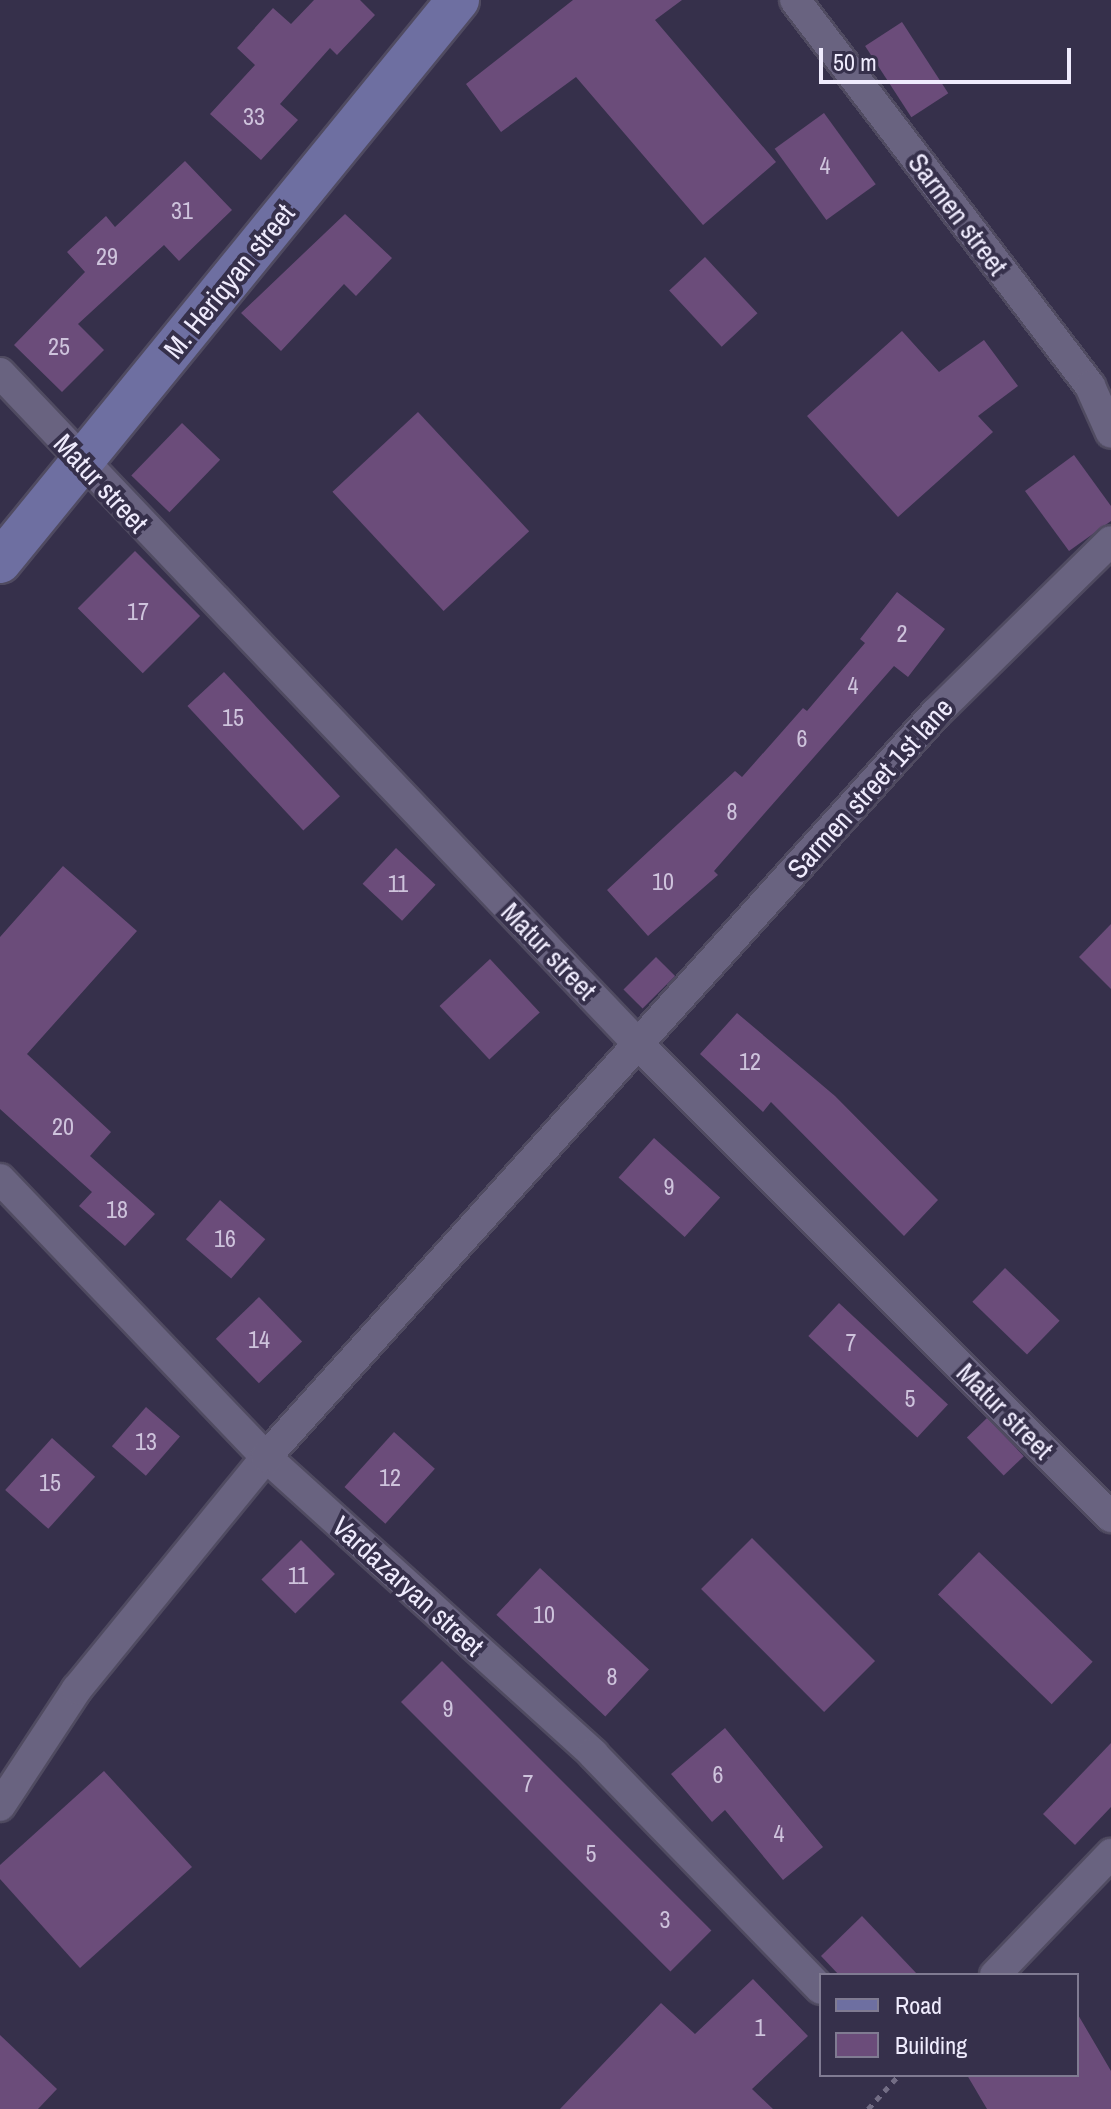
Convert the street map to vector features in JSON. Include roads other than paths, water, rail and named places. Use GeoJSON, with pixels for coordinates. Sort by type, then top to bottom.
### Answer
{"type":"FeatureCollection","features":[{"type":"Feature","properties":{"kind":"main road","name":"M. Heriqyan street"},"geometry":{"type":"LineString","coordinates":[[0,562],[458,0]]}},
{"type":"Feature","properties":{"kind":"street","name":"Sarmen street"},"geometry":{"type":"LineString","coordinates":[[795,0],[1090,386],[1111,433]]}},
{"type":"Feature","properties":{"kind":"street","name":"Matur street"},"geometry":{"type":"LineString","coordinates":[[0,373],[81,464],[641,1047],[1111,1517]]}},
{"type":"Feature","properties":{"kind":"street","name":"Sarmen street 1st lane"},"geometry":{"type":"LineString","coordinates":[[0,1806],[77,1689],[266,1457],[641,1047],[936,713],[1111,541]]}},
{"type":"Feature","properties":{"kind":"street","name":"Vardazaryan street"},"geometry":{"type":"LineString","coordinates":[[0,1179],[266,1457],[593,1754],[819,1987]]}},
{"type":"Feature","properties":{"kind":"street"},"geometry":{"type":"LineString","coordinates":[[997,1973],[1111,1854]]}}]}
